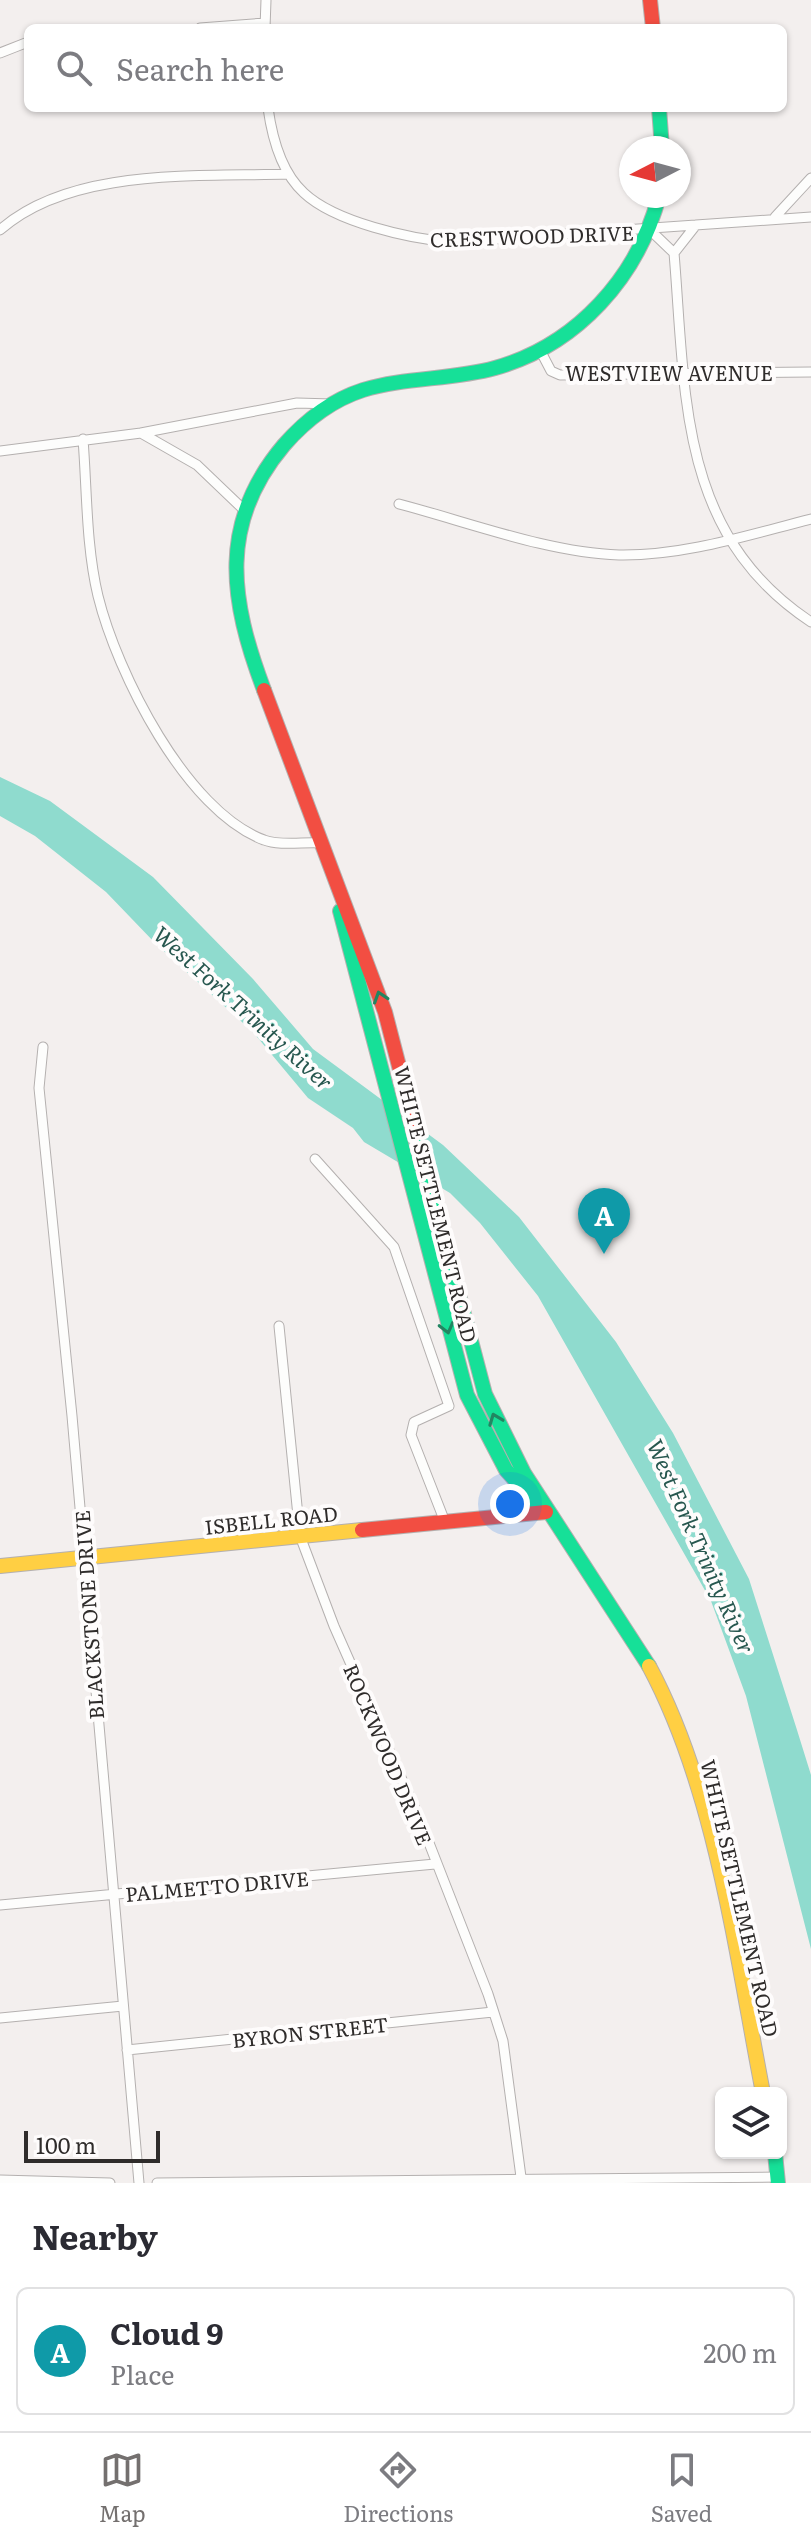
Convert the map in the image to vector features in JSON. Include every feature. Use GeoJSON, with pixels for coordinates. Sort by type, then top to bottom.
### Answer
{"type":"FeatureCollection","features":[{"type":"Feature","properties":{"kind":"main road"},"geometry":{"type":"LineString","coordinates":[[650,0],[653,24]]}},
{"type":"Feature","properties":{"kind":"main road"},"geometry":{"type":"LineString","coordinates":[[659,112],[661,136]]}},
{"type":"Feature","properties":{"kind":"main road","name":"WHITE SETTLEMENT ROAD"},"geometry":{"type":"LineString","coordinates":[[656,208],[650,230],[624,275],[587,319],[540,350],[495,368],[364,390],[332,404],[297,430],[262,471],[243,509],[235,574],[239,611],[248,648],[334,884],[361,942],[400,1073],[485,1394],[502,1438],[546,1512],[641,1649],[666,1697],[689,1756],[707,1820],[762,2087]]}},
{"type":"Feature","properties":{"kind":"main road","name":"WHITE SETTLEMENT ROAD"},"geometry":{"type":"LineString","coordinates":[[334,884],[455,1356],[482,1428],[520,1491],[546,1512]]}},
{"type":"Feature","properties":{"kind":"main road","name":"ISBELL ROAD"},"geometry":{"type":"LineString","coordinates":[[0,1566],[546,1512]]}},
{"type":"Feature","properties":{"kind":"main road"},"geometry":{"type":"LineString","coordinates":[[776,2159],[778,2180]]}},
{"type":"Feature","properties":{"kind":"street"},"geometry":{"type":"LineString","coordinates":[[265,24],[266,0]]}},
{"type":"Feature","properties":{"kind":"street"},"geometry":{"type":"LineString","coordinates":[[0,53],[24,44]]}},
{"type":"Feature","properties":{"kind":"street","name":"CRESTWOOD DRIVE"},"geometry":{"type":"LineString","coordinates":[[269,112],[288,174],[304,193],[321,205],[423,240],[451,242],[650,230],[775,217],[811,217]]}},
{"type":"Feature","properties":{"kind":"street"},"geometry":{"type":"LineString","coordinates":[[0,230],[42,204],[77,191],[135,179],[288,174]]}},
{"type":"Feature","properties":{"kind":"street"},"geometry":{"type":"LineString","coordinates":[[775,217],[811,178]]}},
{"type":"Feature","properties":{"kind":"street"},"geometry":{"type":"LineString","coordinates":[[674,253],[696,225]]}},
{"type":"Feature","properties":{"kind":"street"},"geometry":{"type":"LineString","coordinates":[[650,230],[674,253],[692,444],[702,481],[730,539],[752,575],[779,601],[811,622]]}},
{"type":"Feature","properties":{"kind":"street","name":"WESTVIEW AVENUE"},"geometry":{"type":"LineString","coordinates":[[540,350],[551,371],[560,375],[684,371],[811,372]]}},
{"type":"Feature","properties":{"kind":"street"},"geometry":{"type":"LineString","coordinates":[[0,451],[141,433],[297,403],[332,404]]}},
{"type":"Feature","properties":{"kind":"street"},"geometry":{"type":"LineString","coordinates":[[141,433],[197,465],[243,509]]}},
{"type":"Feature","properties":{"kind":"street"},"geometry":{"type":"LineString","coordinates":[[83,439],[97,595],[126,679],[166,748],[217,810],[265,841],[319,843]]}},
{"type":"Feature","properties":{"kind":"street"},"geometry":{"type":"LineString","coordinates":[[399,504],[568,548],[618,555],[678,552],[811,519]]}},
{"type":"Feature","properties":{"kind":"street","name":"BLACKSTONE DRIVE"},"geometry":{"type":"LineString","coordinates":[[43,1047],[39,1088],[139,2183]]}},
{"type":"Feature","properties":{"kind":"street"},"geometry":{"type":"LineString","coordinates":[[315,1159],[394,1247],[421,1318],[449,1406],[414,1422],[411,1435],[445,1522]]}},
{"type":"Feature","properties":{"kind":"street","name":"ROCKWOOD DRIVE"},"geometry":{"type":"LineString","coordinates":[[279,1326],[300,1536],[334,1626],[422,1825],[493,2012],[507,2064],[521,2177]]}},
{"type":"Feature","properties":{"kind":"street","name":"PALMETTO DRIVE"},"geometry":{"type":"LineString","coordinates":[[0,1905],[435,1864]]}},
{"type":"Feature","properties":{"kind":"street"},"geometry":{"type":"LineString","coordinates":[[0,2018],[123,2006]]}},
{"type":"Feature","properties":{"kind":"street","name":"BYRON STREET"},"geometry":{"type":"LineString","coordinates":[[127,2050],[493,2012]]}},
{"type":"Feature","properties":{"kind":"street"},"geometry":{"type":"LineString","coordinates":[[157,2183],[521,2177],[778,2180]]}},
{"type":"Feature","properties":{"kind":"street"},"geometry":{"type":"LineString","coordinates":[[0,2180],[110,2183]]}},
{"type":"Feature","properties":{"kind":"water","name":"West Fork Trinity River"},"geometry":{"type":"Polygon","coordinates":[[[0,777],[50,801],[153,877],[253,979],[313,1049],[443,1145],[519,1217],[616,1342],[673,1433],[749,1579],[811,1775],[811,1949],[746,1696],[711,1601],[538,1296],[480,1223],[450,1193],[364,1142],[353,1128],[308,1098],[253,1032],[156,944],[106,892],[35,836],[0,816],[0,777]]]}},
{"type":"Feature","properties":{"kind":"traffic: fast"},"geometry":{"type":"LineString","coordinates":[[659,112],[661,136]]}},
{"type":"Feature","properties":{"kind":"traffic: fast"},"geometry":{"type":"LineString","coordinates":[[264,690],[244,625],[236,563],[248,504],[263,474],[284,445],[320,412],[352,394],[395,383],[495,368],[552,343],[600,304],[620,280],[636,254],[655,208]]}},
{"type":"Feature","properties":{"kind":"traffic: fast"},"geometry":{"type":"LineString","coordinates":[[340,911],[467,1395],[506,1470],[539,1507]]}},
{"type":"Feature","properties":{"kind":"traffic: fast"},"geometry":{"type":"LineString","coordinates":[[414,1124],[485,1394],[524,1473],[649,1666]]}},
{"type":"Feature","properties":{"kind":"traffic: fast"},"geometry":{"type":"LineString","coordinates":[[776,2159],[778,2183]]}},
{"type":"Feature","properties":{"kind":"traffic: slow"},"geometry":{"type":"LineString","coordinates":[[0,1566],[362,1530]]}},
{"type":"Feature","properties":{"kind":"traffic: slow"},"geometry":{"type":"LineString","coordinates":[[649,1666],[672,1715],[707,1819],[733,1930],[762,2087]]}},
{"type":"Feature","properties":{"kind":"traffic: jam"},"geometry":{"type":"LineString","coordinates":[[650,0],[653,24]]}},
{"type":"Feature","properties":{"kind":"traffic: jam"},"geometry":{"type":"LineString","coordinates":[[264,690],[385,1012],[414,1124]]}},
{"type":"Feature","properties":{"kind":"traffic: jam"},"geometry":{"type":"LineString","coordinates":[[362,1530],[546,1512]]}},
{"type":"Feature","properties":{"kind":"place","name":"Cloud 9"},"geometry":{"type":"Point","coordinates":[604,1254]}}]}
